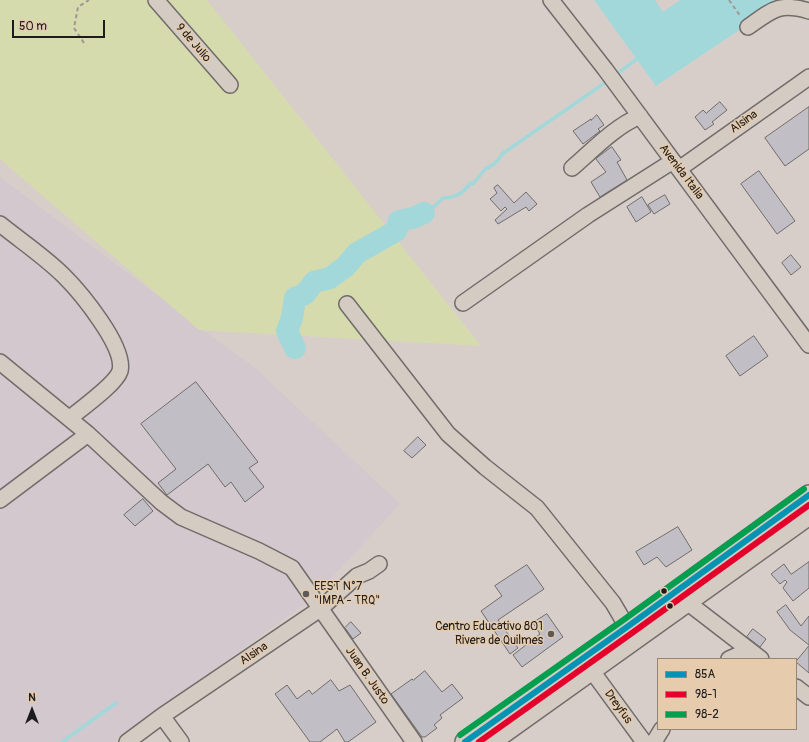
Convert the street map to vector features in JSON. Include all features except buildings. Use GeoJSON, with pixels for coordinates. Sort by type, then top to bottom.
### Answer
{"type":"FeatureCollection","features":[{"type":"Feature","properties":{"kind":"main road"},"geometry":{"type":"LineString","coordinates":[[491,742],[592,671],[809,495]]}},
{"type":"Feature","properties":{"kind":"main road"},"geometry":{"type":"LineString","coordinates":[[465,742],[627,627],[682,598],[809,515]]}},
{"type":"Feature","properties":{"kind":"street","name":"9 de Julio"},"geometry":{"type":"LineString","coordinates":[[156,0],[230,85]]}},
{"type":"Feature","properties":{"kind":"street","name":"Avenida Italia"},"geometry":{"type":"LineString","coordinates":[[551,0],[617,85],[809,346]]}},
{"type":"Feature","properties":{"kind":"street"},"geometry":{"type":"LineString","coordinates":[[745,22],[773,9],[785,7],[809,11]]}},
{"type":"Feature","properties":{"kind":"street","name":"Alsina"},"geometry":{"type":"LineString","coordinates":[[463,303],[588,215],[676,165],[809,77]]}},
{"type":"Feature","properties":{"kind":"street"},"geometry":{"type":"LineString","coordinates":[[572,168],[616,130],[640,116]]}},
{"type":"Feature","properties":{"kind":"street"},"geometry":{"type":"LineString","coordinates":[[0,224],[64,276],[105,326],[116,348],[120,370],[115,381],[70,418]]}},
{"type":"Feature","properties":{"kind":"street"},"geometry":{"type":"LineString","coordinates":[[347,304],[448,434],[484,467],[537,508],[614,603],[627,627]]}},
{"type":"Feature","properties":{"kind":"street","name":"Juan B. Justo"},"geometry":{"type":"LineString","coordinates":[[0,362],[70,418],[161,502],[181,517],[259,551],[292,568],[414,742]]}},
{"type":"Feature","properties":{"kind":"street"},"geometry":{"type":"LineString","coordinates":[[0,500],[88,434]]}},
{"type":"Feature","properties":{"kind":"street","name":"Alsina"},"geometry":{"type":"LineString","coordinates":[[127,742],[162,716],[320,609],[357,576],[369,571],[379,564]]}},
{"type":"Feature","properties":{"kind":"street"},"geometry":{"type":"LineString","coordinates":[[682,598],[760,658]]}},
{"type":"Feature","properties":{"kind":"street"},"geometry":{"type":"LineString","coordinates":[[731,658],[749,650]]}},
{"type":"Feature","properties":{"kind":"street","name":"Dreyfus"},"geometry":{"type":"LineString","coordinates":[[592,671],[644,742]]}},
{"type":"Feature","properties":{"kind":"street"},"geometry":{"type":"LineString","coordinates":[[797,687],[809,697]]}},
{"type":"Feature","properties":{"kind":"street"},"geometry":{"type":"LineString","coordinates":[[162,716],[181,742]]}},
{"type":"Feature","properties":{"kind":"street"},"geometry":{"type":"LineString","coordinates":[[654,742],[661,730]]}},
{"type":"Feature","properties":{"kind":"path"},"geometry":{"type":"LineString","coordinates":[[84,43],[74,28],[78,7],[89,0]]}},
{"type":"Feature","properties":{"kind":"path"},"geometry":{"type":"LineString","coordinates":[[729,0],[745,22]]}},
{"type":"Feature","properties":{"kind":"shaded area"},"geometry":{"type":"Polygon","coordinates":[[[0,177],[253,366],[400,504],[313,598],[114,742],[0,742],[0,177]]]}},
{"type":"Feature","properties":{"kind":"green space"},"geometry":{"type":"Polygon","coordinates":[[[0,0],[207,0],[481,346],[199,330],[0,159],[0,0]]]}},
{"type":"Feature","properties":{"kind":"water"},"geometry":{"type":"Polygon","coordinates":[[[594,0],[655,0],[663,12],[680,0],[775,0],[748,18],[738,31],[656,86],[594,0]]]}},
{"type":"Feature","properties":{"kind":"waterway"},"geometry":{"type":"LineString","coordinates":[[614,76],[637,59]]}},
{"type":"Feature","properties":{"kind":"waterway"},"geometry":{"type":"LineString","coordinates":[[424,213],[443,198],[455,196],[465,190],[470,183],[473,184],[486,168],[495,163],[502,154],[609,80]]}},
{"type":"Feature","properties":{"kind":"waterway"},"geometry":{"type":"LineString","coordinates":[[295,348],[287,331],[292,318],[295,298],[305,294],[314,282],[330,278],[345,267],[357,253],[396,231],[399,221],[413,218],[424,213]]}},
{"type":"Feature","properties":{"kind":"waterway"},"geometry":{"type":"LineString","coordinates":[[62,742],[116,703]]}},
{"type":"Feature","properties":{"kind":"transit line","name":"98-2"},"geometry":{"type":"LineString","coordinates":[[460,735],[622,621],[804,489]]}},
{"type":"Feature","properties":{"kind":"transit line","name":"85A"},"geometry":{"type":"LineString","coordinates":[[465,742],[809,495]]}},
{"type":"Feature","properties":{"kind":"transit line","name":"98-1"},"geometry":{"type":"LineString","coordinates":[[479,742],[809,505]]}},
{"type":"Feature","properties":{"kind":"place","name":"EEST N°7 \"IMPA - TRQ\""},"geometry":{"type":"Point","coordinates":[306,594]}},
{"type":"Feature","properties":{"kind":"place","name":"Centro Educativo 801 Rivera de Quilmes"},"geometry":{"type":"Point","coordinates":[551,634]}}]}
